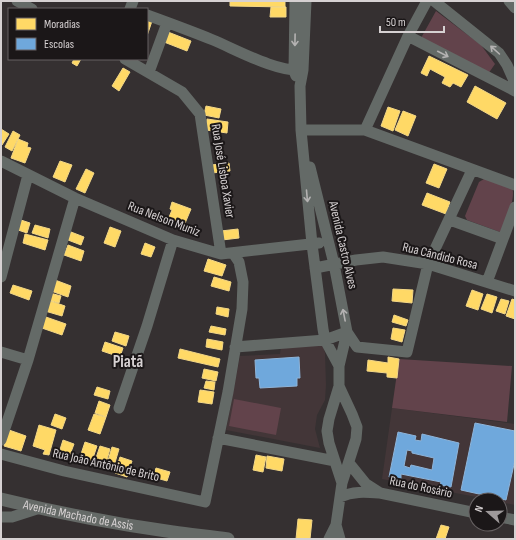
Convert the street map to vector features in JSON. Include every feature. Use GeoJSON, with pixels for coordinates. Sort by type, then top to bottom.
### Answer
{"type":"FeatureCollection","features":[{"type":"Feature","properties":{"kind":"main road","name":"Avenida Machado de Assis"},"geometry":{"type":"LineString","coordinates":[[1,499],[171,536],[228,539]]}},
{"type":"Feature","properties":{"kind":"street"},"geometry":{"type":"LineString","coordinates":[[17,1],[30,8]]}},
{"type":"Feature","properties":{"kind":"street","name":"Avenida Castro Alves"},"geometry":{"type":"LineString","coordinates":[[296,1],[301,130],[312,244],[325,340],[339,366]]}},
{"type":"Feature","properties":{"kind":"street","name":"Avenida Castro Alves"},"geometry":{"type":"LineString","coordinates":[[298,70],[306,1]]}},
{"type":"Feature","properties":{"kind":"street"},"geometry":{"type":"LineString","coordinates":[[365,130],[408,36],[426,1]]}},
{"type":"Feature","properties":{"kind":"street"},"geometry":{"type":"LineString","coordinates":[[434,1],[499,53],[507,65],[515,83]]}},
{"type":"Feature","properties":{"kind":"street"},"geometry":{"type":"LineString","coordinates":[[509,1],[515,8]]}},
{"type":"Feature","properties":{"kind":"street"},"geometry":{"type":"LineString","coordinates":[[148,15],[273,65],[298,70]]}},
{"type":"Feature","properties":{"kind":"street"},"geometry":{"type":"LineString","coordinates":[[149,72],[167,23]]}},
{"type":"Feature","properties":{"kind":"street"},"geometry":{"type":"LineString","coordinates":[[408,36],[515,91]]}},
{"type":"Feature","properties":{"kind":"street","name":"Rua José Lisboa Xavier"},"geometry":{"type":"LineString","coordinates":[[127,60],[182,92],[200,114],[221,254]]}},
{"type":"Feature","properties":{"kind":"street"},"geometry":{"type":"LineString","coordinates":[[497,81],[503,75],[507,65]]}},
{"type":"Feature","properties":{"kind":"street"},"geometry":{"type":"LineString","coordinates":[[301,130],[365,130],[515,185]]}},
{"type":"Feature","properties":{"kind":"street","name":"Avenida Castro Alves"},"geometry":{"type":"LineString","coordinates":[[301,130],[329,242],[347,332],[339,366],[339,386],[327,431],[342,484]]}},
{"type":"Feature","properties":{"kind":"street","name":"Rua Nelson Muniz"},"geometry":{"type":"LineString","coordinates":[[1,161],[75,198],[174,240],[221,254],[329,242]]}},
{"type":"Feature","properties":{"kind":"street"},"geometry":{"type":"LineString","coordinates":[[357,347],[407,352],[428,264],[450,220],[472,170]]}},
{"type":"Feature","properties":{"kind":"street"},"geometry":{"type":"LineString","coordinates":[[1,277],[3,264],[28,175]]}},
{"type":"Feature","properties":{"kind":"street"},"geometry":{"type":"LineString","coordinates":[[1,440],[28,360],[75,198]]}},
{"type":"Feature","properties":{"kind":"street"},"geometry":{"type":"LineString","coordinates":[[487,282],[515,207]]}},
{"type":"Feature","properties":{"kind":"street"},"geometry":{"type":"LineString","coordinates":[[450,220],[503,239]]}},
{"type":"Feature","properties":{"kind":"street"},"geometry":{"type":"LineString","coordinates":[[119,408],[174,240]]}},
{"type":"Feature","properties":{"kind":"street"},"geometry":{"type":"LineString","coordinates":[[233,253],[238,262],[243,282],[241,346],[228,392],[218,438],[333,456],[346,455],[353,451]]}},
{"type":"Feature","properties":{"kind":"street","name":"Rua Cândido Rosa"},"geometry":{"type":"LineString","coordinates":[[315,268],[383,257],[428,264],[515,291]]}},
{"type":"Feature","properties":{"kind":"street"},"geometry":{"type":"LineString","coordinates":[[241,346],[325,340],[347,332],[357,347]]}},
{"type":"Feature","properties":{"kind":"street"},"geometry":{"type":"LineString","coordinates":[[339,366],[357,347]]}},
{"type":"Feature","properties":{"kind":"street"},"geometry":{"type":"LineString","coordinates":[[1,352],[28,360]]}},
{"type":"Feature","properties":{"kind":"street","name":"Avenida Castro Alves"},"geometry":{"type":"LineString","coordinates":[[336,525],[342,484],[353,451],[357,427],[339,386]]}},
{"type":"Feature","properties":{"kind":"street"},"geometry":{"type":"LineString","coordinates":[[331,412],[340,408],[352,414]]}},
{"type":"Feature","properties":{"kind":"street","name":"Rua João Antônio de Brito"},"geometry":{"type":"LineString","coordinates":[[1,454],[64,471],[205,502],[218,438]]}},
{"type":"Feature","properties":{"kind":"street","name":"Rua do Rosário"},"geometry":{"type":"LineString","coordinates":[[349,462],[366,484],[380,493],[468,511]]}},
{"type":"Feature","properties":{"kind":"street"},"geometry":{"type":"LineString","coordinates":[[340,497],[346,494],[358,492],[380,493]]}},
{"type":"Feature","properties":{"kind":"street"},"geometry":{"type":"LineString","coordinates":[[1,517],[12,517],[40,508]]}},
{"type":"Feature","properties":{"kind":"street"},"geometry":{"type":"LineString","coordinates":[[329,539],[336,525]]}},
{"type":"Feature","properties":{"kind":"street"},"geometry":{"type":"LineString","coordinates":[[336,525],[340,539]]}},
{"type":"Feature","properties":{"kind":"shaded area"},"geometry":{"type":"Polygon","coordinates":[[[436,11],[481,45],[495,64],[488,74],[421,38],[436,11]]]}},
{"type":"Feature","properties":{"kind":"shaded area"},"geometry":{"type":"Polygon","coordinates":[[[484,179],[512,187],[513,196],[507,220],[503,230],[500,232],[467,220],[465,216],[479,182],[484,179]]]}},
{"type":"Feature","properties":{"kind":"shaded area"},"geometry":{"type":"Polygon","coordinates":[[[322,343],[325,353],[325,400],[317,415],[315,429],[320,448],[226,430],[240,356],[280,354],[281,347],[322,343]]]}},
{"type":"Feature","properties":{"kind":"shaded area"},"geometry":{"type":"Polygon","coordinates":[[[399,359],[512,366],[507,422],[392,408],[399,359]]]}},
{"type":"Feature","properties":{"kind":"shaded area"},"geometry":{"type":"Polygon","coordinates":[[[234,399],[281,408],[276,435],[229,426],[234,399]]]}},
{"type":"Feature","properties":{"kind":"shaded area"},"geometry":{"type":"Polygon","coordinates":[[[392,408],[515,424],[515,505],[508,504],[508,492],[468,492],[468,495],[382,479],[392,408]]]}},
{"type":"Feature","properties":{"kind":"building: Moradias"},"geometry":{"type":"Polygon","coordinates":[[[230,1],[285,1],[285,7],[230,6],[230,1]]]}},
{"type":"Feature","properties":{"kind":"building: Moradias"},"geometry":{"type":"Polygon","coordinates":[[[271,7],[286,7],[286,17],[270,17],[271,7]]]}},
{"type":"Feature","properties":{"kind":"building: Moradias"},"geometry":{"type":"Polygon","coordinates":[[[148,20],[152,21],[148,33],[148,20]]]}},
{"type":"Feature","properties":{"kind":"building: Moradias"},"geometry":{"type":"Polygon","coordinates":[[[168,32],[191,41],[187,51],[164,42],[168,32]]]}},
{"type":"Feature","properties":{"kind":"building: Moradias"},"geometry":{"type":"Polygon","coordinates":[[[429,56],[468,75],[461,87],[453,83],[450,87],[442,83],[445,77],[430,69],[427,76],[421,73],[429,56]]]}},
{"type":"Feature","properties":{"kind":"building: Moradias"},"geometry":{"type":"Polygon","coordinates":[[[74,60],[80,60],[77,66],[72,63],[74,60]]]}},
{"type":"Feature","properties":{"kind":"building: Moradias"},"geometry":{"type":"Polygon","coordinates":[[[123,68],[130,72],[119,91],[112,86],[123,68]]]}},
{"type":"Feature","properties":{"kind":"building: Moradias"},"geometry":{"type":"Polygon","coordinates":[[[475,86],[506,103],[497,119],[467,102],[475,86]]]}},
{"type":"Feature","properties":{"kind":"building: Moradias"},"geometry":{"type":"Polygon","coordinates":[[[206,106],[221,109],[219,118],[204,115],[206,106]]]}},
{"type":"Feature","properties":{"kind":"building: Moradias"},"geometry":{"type":"Polygon","coordinates":[[[388,107],[400,111],[393,131],[381,126],[388,107]]]}},
{"type":"Feature","properties":{"kind":"building: Moradias"},"geometry":{"type":"Polygon","coordinates":[[[403,111],[416,116],[408,136],[395,130],[403,111]]]}},
{"type":"Feature","properties":{"kind":"building: Moradias"},"geometry":{"type":"Polygon","coordinates":[[[207,119],[228,122],[227,133],[206,130],[207,119]]]}},
{"type":"Feature","properties":{"kind":"building: Moradias"},"geometry":{"type":"Polygon","coordinates":[[[1,129],[9,134],[2,145],[1,144],[1,129]]]}},
{"type":"Feature","properties":{"kind":"building: Moradias"},"geometry":{"type":"Polygon","coordinates":[[[13,131],[20,135],[12,151],[5,147],[13,131]]]}},
{"type":"Feature","properties":{"kind":"building: Moradias"},"geometry":{"type":"Polygon","coordinates":[[[18,139],[28,143],[27,147],[31,148],[25,163],[11,158],[18,139]]]}},
{"type":"Feature","properties":{"kind":"building: Moradias"},"geometry":{"type":"Polygon","coordinates":[[[60,161],[72,165],[65,182],[53,177],[60,161]]]}},
{"type":"Feature","properties":{"kind":"building: Moradias"},"geometry":{"type":"Polygon","coordinates":[[[229,163],[230,171],[212,173],[211,165],[229,163]]]}},
{"type":"Feature","properties":{"kind":"building: Moradias"},"geometry":{"type":"Polygon","coordinates":[[[434,164],[447,169],[439,188],[426,183],[434,164]]]}},
{"type":"Feature","properties":{"kind":"building: Moradias"},"geometry":{"type":"Polygon","coordinates":[[[86,169],[94,173],[85,193],[76,189],[86,169]]]}},
{"type":"Feature","properties":{"kind":"building: Moradias"},"geometry":{"type":"Polygon","coordinates":[[[427,193],[450,202],[446,214],[422,205],[427,193]]]}},
{"type":"Feature","properties":{"kind":"building: Moradias"},"geometry":{"type":"Polygon","coordinates":[[[172,202],[191,209],[183,228],[167,222],[172,210],[170,209],[172,202]]]}},
{"type":"Feature","properties":{"kind":"building: Moradias"},"geometry":{"type":"Polygon","coordinates":[[[18,219],[30,223],[27,233],[15,229],[18,219]]]}},
{"type":"Feature","properties":{"kind":"building: Moradias"},"geometry":{"type":"Polygon","coordinates":[[[35,225],[50,229],[48,238],[32,233],[35,225]]]}},
{"type":"Feature","properties":{"kind":"building: Moradias"},"geometry":{"type":"Polygon","coordinates":[[[110,227],[121,231],[115,247],[104,243],[110,227]]]}},
{"type":"Feature","properties":{"kind":"building: Moradias"},"geometry":{"type":"Polygon","coordinates":[[[238,229],[239,238],[222,240],[221,231],[238,229]]]}},
{"type":"Feature","properties":{"kind":"building: Moradias"},"geometry":{"type":"Polygon","coordinates":[[[71,232],[84,237],[81,245],[68,240],[71,232]]]}},
{"type":"Feature","properties":{"kind":"building: Moradias"},"geometry":{"type":"Polygon","coordinates":[[[25,234],[48,240],[45,250],[23,243],[25,234]]]}},
{"type":"Feature","properties":{"kind":"building: Moradias"},"geometry":{"type":"Polygon","coordinates":[[[145,243],[155,247],[151,257],[141,254],[145,243]]]}},
{"type":"Feature","properties":{"kind":"building: Moradias"},"geometry":{"type":"Polygon","coordinates":[[[68,245],[84,251],[81,261],[64,255],[68,245]]]}},
{"type":"Feature","properties":{"kind":"building: Moradias"},"geometry":{"type":"Polygon","coordinates":[[[208,259],[226,265],[222,276],[204,271],[208,259]]]}},
{"type":"Feature","properties":{"kind":"building: Moradias"},"geometry":{"type":"Polygon","coordinates":[[[214,277],[231,282],[229,291],[211,286],[214,277]]]}},
{"type":"Feature","properties":{"kind":"building: Moradias"},"geometry":{"type":"Polygon","coordinates":[[[55,280],[71,286],[68,297],[51,291],[55,280]]]}},
{"type":"Feature","properties":{"kind":"building: Moradias"},"geometry":{"type":"Polygon","coordinates":[[[13,285],[32,291],[29,300],[10,293],[13,285]]]}},
{"type":"Feature","properties":{"kind":"building: Moradias"},"geometry":{"type":"Polygon","coordinates":[[[393,289],[413,290],[412,303],[392,301],[393,289]]]}},
{"type":"Feature","properties":{"kind":"building: Moradias"},"geometry":{"type":"Polygon","coordinates":[[[472,290],[483,294],[478,310],[466,306],[472,290]]]}},
{"type":"Feature","properties":{"kind":"building: Moradias"},"geometry":{"type":"Polygon","coordinates":[[[50,293],[61,296],[59,303],[48,300],[50,293]]]}},
{"type":"Feature","properties":{"kind":"building: Moradias"},"geometry":{"type":"Polygon","coordinates":[[[487,294],[497,297],[492,313],[481,309],[487,294]]]}},
{"type":"Feature","properties":{"kind":"building: Moradias"},"geometry":{"type":"Polygon","coordinates":[[[501,299],[509,301],[505,314],[496,311],[501,299]]]}},
{"type":"Feature","properties":{"kind":"building: Moradias"},"geometry":{"type":"Polygon","coordinates":[[[512,299],[515,300],[515,319],[506,316],[512,299]]]}},
{"type":"Feature","properties":{"kind":"building: Moradias"},"geometry":{"type":"Polygon","coordinates":[[[48,300],[65,306],[62,316],[45,311],[48,300]]]}},
{"type":"Feature","properties":{"kind":"building: Moradias"},"geometry":{"type":"Polygon","coordinates":[[[217,307],[229,309],[228,317],[216,314],[217,307]]]}},
{"type":"Feature","properties":{"kind":"building: Moradias"},"geometry":{"type":"Polygon","coordinates":[[[394,315],[408,320],[406,326],[392,322],[394,315]]]}},
{"type":"Feature","properties":{"kind":"building: Moradias"},"geometry":{"type":"Polygon","coordinates":[[[43,316],[66,324],[62,335],[39,327],[43,316]]]}},
{"type":"Feature","properties":{"kind":"building: Moradias"},"geometry":{"type":"Polygon","coordinates":[[[211,326],[226,329],[225,335],[209,332],[211,326]]]}},
{"type":"Feature","properties":{"kind":"building: Moradias"},"geometry":{"type":"Polygon","coordinates":[[[393,328],[405,330],[402,342],[391,339],[393,328]]]}},
{"type":"Feature","properties":{"kind":"building: Moradias"},"geometry":{"type":"Polygon","coordinates":[[[115,332],[129,336],[126,346],[112,341],[115,332]]]}},
{"type":"Feature","properties":{"kind":"building: Moradias"},"geometry":{"type":"Polygon","coordinates":[[[207,339],[223,342],[222,350],[206,347],[207,339]]]}},
{"type":"Feature","properties":{"kind":"building: Moradias"},"geometry":{"type":"Polygon","coordinates":[[[105,342],[123,348],[120,357],[102,351],[105,342]]]}},
{"type":"Feature","properties":{"kind":"building: Moradias"},"geometry":{"type":"Polygon","coordinates":[[[180,349],[220,359],[218,367],[178,358],[180,349]]]}},
{"type":"Feature","properties":{"kind":"building: Moradias"},"geometry":{"type":"Polygon","coordinates":[[[388,357],[399,359],[397,378],[387,377],[387,373],[367,371],[368,360],[388,363],[388,357]]]}},
{"type":"Feature","properties":{"kind":"building: Moradias"},"geometry":{"type":"Polygon","coordinates":[[[204,369],[218,372],[216,381],[202,378],[204,369]]]}},
{"type":"Feature","properties":{"kind":"building: Moradias"},"geometry":{"type":"Polygon","coordinates":[[[206,381],[215,382],[214,390],[204,388],[206,381]]]}},
{"type":"Feature","properties":{"kind":"building: Moradias"},"geometry":{"type":"Polygon","coordinates":[[[97,387],[110,391],[108,399],[94,395],[97,387]]]}},
{"type":"Feature","properties":{"kind":"building: Moradias"},"geometry":{"type":"Polygon","coordinates":[[[200,390],[214,392],[212,404],[198,402],[200,390]]]}},
{"type":"Feature","properties":{"kind":"building: Moradias"},"geometry":{"type":"Polygon","coordinates":[[[99,401],[110,405],[106,417],[95,413],[99,401]]]}},
{"type":"Feature","properties":{"kind":"building: Moradias"},"geometry":{"type":"Polygon","coordinates":[[[55,414],[66,418],[62,429],[51,425],[55,414]]]}},
{"type":"Feature","properties":{"kind":"building: Moradias"},"geometry":{"type":"Polygon","coordinates":[[[94,414],[106,417],[100,434],[88,430],[94,414]]]}},
{"type":"Feature","properties":{"kind":"building: Moradias"},"geometry":{"type":"Polygon","coordinates":[[[39,425],[56,430],[49,455],[43,454],[45,450],[33,446],[39,425]]]}},
{"type":"Feature","properties":{"kind":"building: Moradias"},"geometry":{"type":"Polygon","coordinates":[[[9,430],[26,436],[21,451],[4,446],[9,430]]]}},
{"type":"Feature","properties":{"kind":"building: Moradias"},"geometry":{"type":"Polygon","coordinates":[[[63,440],[74,444],[68,460],[58,456],[63,440]]]}},
{"type":"Feature","properties":{"kind":"building: Moradias"},"geometry":{"type":"Polygon","coordinates":[[[85,442],[97,446],[91,464],[79,460],[85,442]]]}},
{"type":"Feature","properties":{"kind":"building: Moradias"},"geometry":{"type":"Polygon","coordinates":[[[100,446],[110,449],[105,467],[94,464],[100,446]]]}},
{"type":"Feature","properties":{"kind":"building: Moradias"},"geometry":{"type":"Polygon","coordinates":[[[112,447],[119,449],[114,466],[107,464],[112,447]]]}},
{"type":"Feature","properties":{"kind":"building: Moradias"},"geometry":{"type":"Polygon","coordinates":[[[256,455],[266,457],[263,472],[253,470],[256,455]]]}},
{"type":"Feature","properties":{"kind":"building: Moradias"},"geometry":{"type":"Polygon","coordinates":[[[267,456],[284,459],[282,471],[266,468],[267,456]]]}},
{"type":"Feature","properties":{"kind":"building: Moradias"},"geometry":{"type":"Polygon","coordinates":[[[120,457],[132,461],[127,477],[115,473],[120,457]]]}},
{"type":"Feature","properties":{"kind":"building: Moradias"},"geometry":{"type":"Polygon","coordinates":[[[156,468],[170,472],[167,481],[153,477],[156,468]]]}},
{"type":"Feature","properties":{"kind":"building: Moradias"},"geometry":{"type":"Polygon","coordinates":[[[298,519],[312,520],[310,539],[296,539],[298,519]]]}},
{"type":"Feature","properties":{"kind":"building: Moradias"},"geometry":{"type":"Polygon","coordinates":[[[441,525],[449,527],[445,539],[436,539],[441,525]]]}},
{"type":"Feature","properties":{"kind":"building: Escolas"},"geometry":{"type":"Polygon","coordinates":[[[299,357],[300,378],[297,378],[297,386],[260,388],[259,378],[256,378],[255,360],[299,357]]]}},
{"type":"Feature","properties":{"kind":"building: Escolas"},"geometry":{"type":"Polygon","coordinates":[[[475,423],[515,431],[515,460],[508,492],[470,492],[461,490],[475,423]]]}},
{"type":"Feature","properties":{"kind":"building: Escolas"},"geometry":{"type":"Polygon","coordinates":[[[398,432],[416,436],[415,440],[421,441],[422,434],[459,443],[451,487],[440,485],[441,482],[401,474],[401,479],[389,477],[398,432]],[[407,450],[404,466],[410,468],[411,465],[432,470],[434,458],[412,453],[412,451],[407,450]]]}},
{"type":"Feature","properties":{"kind":"district","name":"Piatã"},"geometry":{"type":"Point","coordinates":[128,362]}}]}
